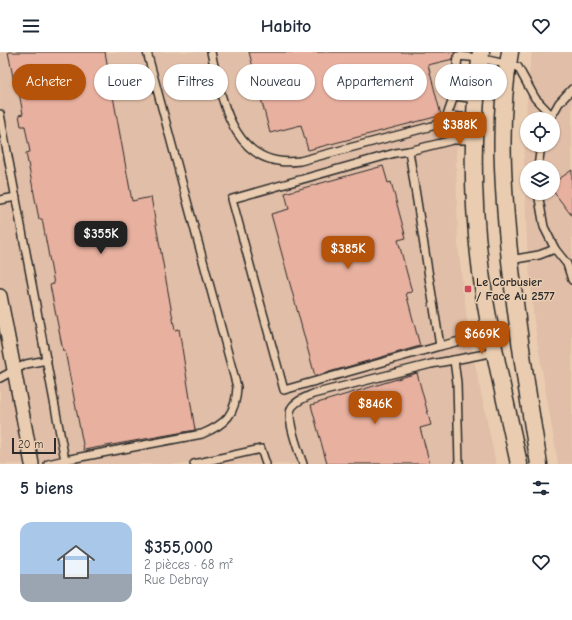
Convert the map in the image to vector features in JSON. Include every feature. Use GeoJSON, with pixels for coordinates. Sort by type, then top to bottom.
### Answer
{"type":"FeatureCollection","features":[{"type":"Feature","properties":{"kind":"street"},"geometry":{"type":"LineString","coordinates":[[509,58],[503,104],[501,163],[520,347],[540,464]]}},
{"type":"Feature","properties":{"kind":"street"},"geometry":{"type":"LineString","coordinates":[[477,100],[474,140],[474,181],[477,241],[492,333],[519,464]]}},
{"type":"Feature","properties":{"kind":"street"},"geometry":{"type":"LineString","coordinates":[[0,296],[32,464]]}},
{"type":"Feature","properties":{"kind":"lane"},"geometry":{"type":"LineString","coordinates":[[48,464],[202,434],[220,425],[234,408],[237,400],[237,387],[147,52]]}},
{"type":"Feature","properties":{"kind":"lane"},"geometry":{"type":"LineString","coordinates":[[211,52],[223,104],[232,126],[253,150],[272,160],[283,162],[300,161],[436,125],[447,116],[453,100]]}},
{"type":"Feature","properties":{"kind":"lane"},"geometry":{"type":"LineString","coordinates":[[457,64],[458,54],[509,58],[521,71],[534,98],[546,112]]}},
{"type":"Feature","properties":{"kind":"lane"},"geometry":{"type":"LineString","coordinates":[[553,112],[559,103],[572,89]]}},
{"type":"Feature","properties":{"kind":"lane"},"geometry":{"type":"LineString","coordinates":[[0,114],[65,460]]}},
{"type":"Feature","properties":{"kind":"lane"},"geometry":{"type":"LineString","coordinates":[[447,116],[476,118]]}},
{"type":"Feature","properties":{"kind":"lane"},"geometry":{"type":"LineString","coordinates":[[474,140],[453,140],[409,152],[395,153],[232,199],[284,390],[440,346],[492,333]]}},
{"type":"Feature","properties":{"kind":"lane"},"geometry":{"type":"LineString","coordinates":[[409,152],[440,346]]}},
{"type":"Feature","properties":{"kind":"lane"},"geometry":{"type":"LineString","coordinates":[[0,200],[16,197]]}},
{"type":"Feature","properties":{"kind":"lane"},"geometry":{"type":"LineString","coordinates":[[539,200],[544,227],[555,249],[567,264],[572,280]]}},
{"type":"Feature","properties":{"kind":"lane"},"geometry":{"type":"LineString","coordinates":[[510,260],[539,255],[555,249]]}},
{"type":"Feature","properties":{"kind":"lane"},"geometry":{"type":"LineString","coordinates":[[303,464],[290,418],[292,408],[296,402],[314,394],[431,364],[496,352]]}},
{"type":"Feature","properties":{"kind":"lane"},"geometry":{"type":"LineString","coordinates":[[0,378],[26,364],[47,360]]}},
{"type":"Feature","properties":{"kind":"lane"},"geometry":{"type":"LineString","coordinates":[[454,360],[457,383],[459,464]]}},
{"type":"Feature","properties":{"kind":"lane"},"geometry":{"type":"LineString","coordinates":[[194,464],[261,449],[266,464]]}},
{"type":"Feature","properties":{"kind":"shaded area"},"geometry":{"type":"Polygon","coordinates":[[[0,52],[464,52],[463,64],[435,64],[435,100],[459,100],[456,158],[458,246],[469,335],[496,464],[0,464],[0,52]]]}},
{"type":"Feature","properties":{"kind":"shaded area"},"geometry":{"type":"Polygon","coordinates":[[[532,52],[572,52],[572,464],[558,464],[534,322],[527,244],[525,200],[560,200],[560,160],[524,159],[524,152],[560,152],[560,112],[526,112],[528,80],[532,52]]]}},
{"type":"Feature","properties":{"kind":"building"},"geometry":{"type":"Polygon","coordinates":[[[8,52],[105,52],[107,64],[94,64],[94,100],[114,100],[132,201],[151,197],[175,330],[179,329],[195,430],[84,450],[65,351],[63,351],[50,285],[54,284],[42,219],[39,219],[26,153],[30,152],[25,126],[21,126],[19,115],[23,114],[20,100],[86,100],[86,64],[12,64],[12,72],[8,52]]]}},
{"type":"Feature","properties":{"kind":"building"},"geometry":{"type":"Polygon","coordinates":[[[249,52],[455,52],[453,59],[428,65],[435,92],[435,100],[437,100],[441,115],[308,150],[301,125],[270,133],[261,100],[315,100],[315,64],[252,64],[249,52]]]}},
{"type":"Feature","properties":{"kind":"building"},"geometry":{"type":"Polygon","coordinates":[[[383,166],[388,183],[391,182],[406,238],[398,240],[412,292],[406,293],[420,346],[315,376],[271,214],[289,209],[285,193],[383,166]]]}},
{"type":"Feature","properties":{"kind":"building"},"geometry":{"type":"Polygon","coordinates":[[[572,170],[572,216],[560,200],[560,178],[572,170]]]}},
{"type":"Feature","properties":{"kind":"building"},"geometry":{"type":"Polygon","coordinates":[[[417,373],[431,425],[420,428],[430,464],[327,464],[311,405],[417,373]]]}},
{"type":"Feature","properties":{"kind":"place","name":"Le Corbusier / Face Au 2577"},"geometry":{"type":"Point","coordinates":[468,289]}}]}
